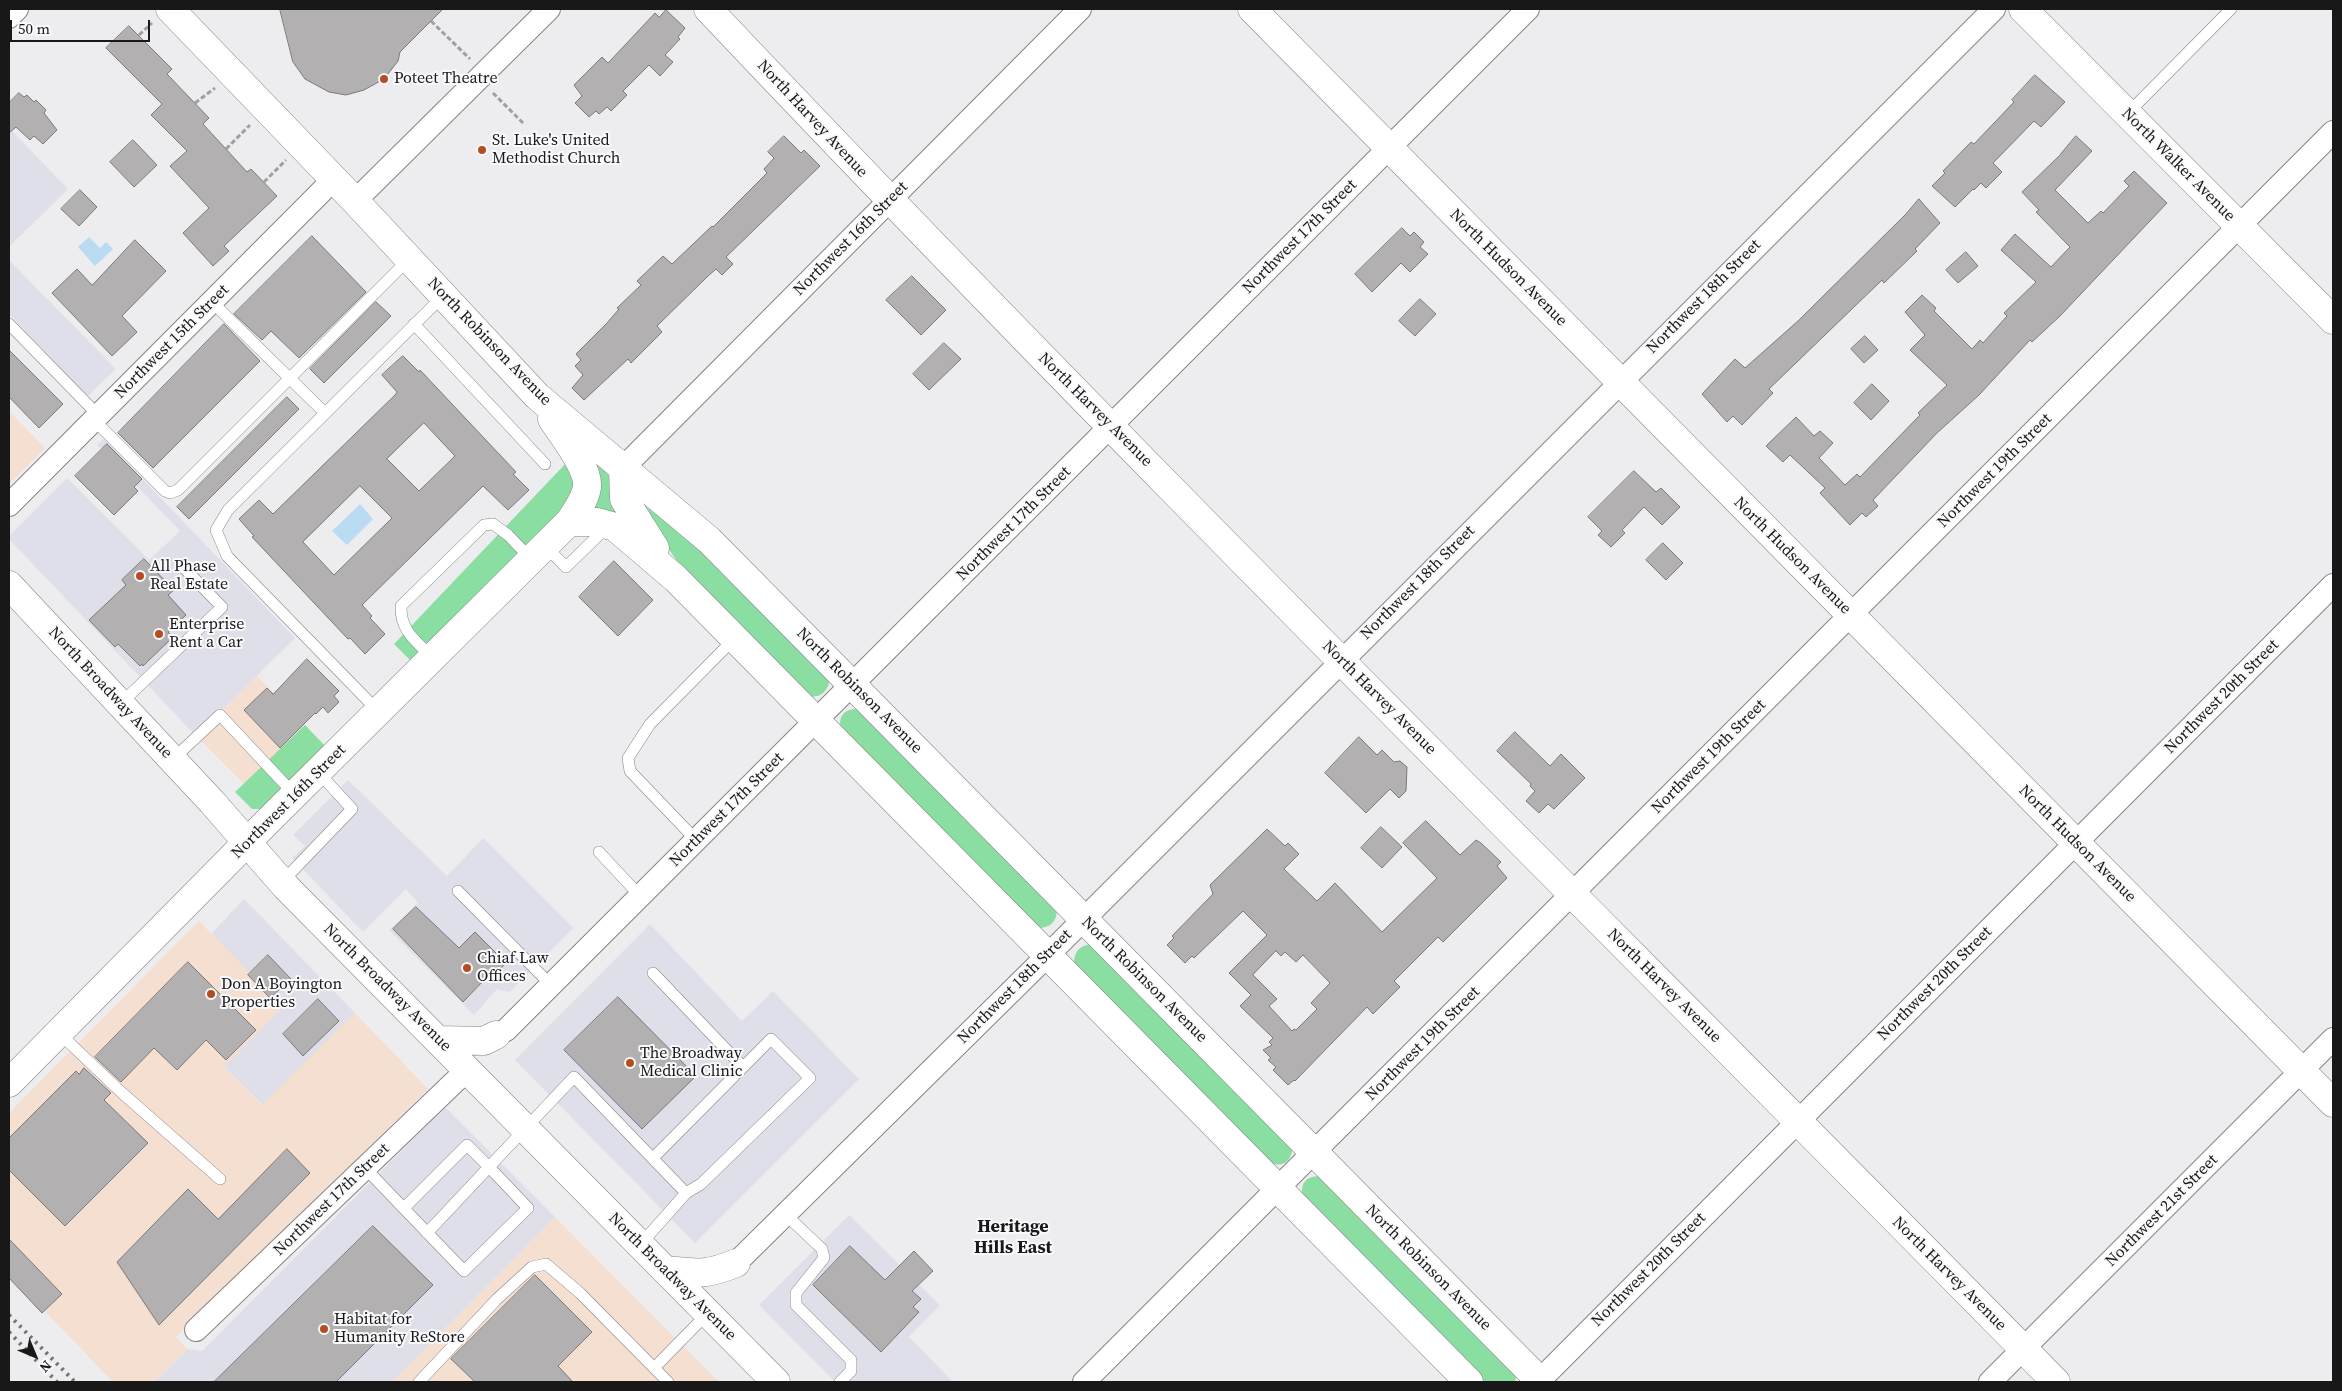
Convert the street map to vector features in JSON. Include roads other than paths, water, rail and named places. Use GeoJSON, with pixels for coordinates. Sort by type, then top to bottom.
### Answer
{"type":"FeatureCollection","features":[{"type":"Feature","properties":{"kind":"street"},"geometry":{"type":"LineString","coordinates":[[9,17],[17,9]]}},
{"type":"Feature","properties":{"kind":"street","name":"North Robinson Avenue"},"geometry":{"type":"LineString","coordinates":[[170,9],[355,201],[537,396],[709,540],[1315,1152],[1539,1382]]}},
{"type":"Feature","properties":{"kind":"street"},"geometry":{"type":"LineString","coordinates":[[355,201],[549,9]]}},
{"type":"Feature","properties":{"kind":"street","name":"North Harvey Avenue"},"geometry":{"type":"LineString","coordinates":[[708,9],[889,200],[1111,427],[2056,1382]]}},
{"type":"Feature","properties":{"kind":"street","name":"Northwest 16th Street"},"geometry":{"type":"LineString","coordinates":[[623,468],[1080,9]]}},
{"type":"Feature","properties":{"kind":"street","name":"North Hudson Avenue"},"geometry":{"type":"LineString","coordinates":[[1252,9],[2333,1103]]}},
{"type":"Feature","properties":{"kind":"street","name":"Northwest 17th Street"},"geometry":{"type":"LineString","coordinates":[[496,1035],[506,1030],[1528,9]]}},
{"type":"Feature","properties":{"kind":"street","name":"Northwest 18th Street"},"geometry":{"type":"LineString","coordinates":[[736,1263],[1048,955],[1994,9]]}},
{"type":"Feature","properties":{"kind":"street","name":"North Walker Avenue"},"geometry":{"type":"LineString","coordinates":[[2023,9],[2333,320]]}},
{"type":"Feature","properties":{"kind":"street","name":"Northwest 19th Street"},"geometry":{"type":"LineString","coordinates":[[1084,1382],[2333,132]]}},
{"type":"Feature","properties":{"kind":"street","name":"Northwest 15th Street"},"geometry":{"type":"LineString","coordinates":[[9,505],[334,180]]}},
{"type":"Feature","properties":{"kind":"street","name":"Northwest 16th Street"},"geometry":{"type":"LineString","coordinates":[[9,1083],[570,522],[585,495],[586,478],[578,459],[537,396]]}},
{"type":"Feature","properties":{"kind":"street"},"geometry":{"type":"LineString","coordinates":[[623,468],[622,488],[627,506],[676,579]]}},
{"type":"Feature","properties":{"kind":"street"},"geometry":{"type":"LineString","coordinates":[[570,522],[597,522],[615,527],[676,579],[1469,1382]]}},
{"type":"Feature","properties":{"kind":"street","name":"North Broadway Avenue"},"geometry":{"type":"LineString","coordinates":[[9,585],[172,760],[282,882],[776,1382]]}},
{"type":"Feature","properties":{"kind":"street","name":"Northwest 20th Street"},"geometry":{"type":"LineString","coordinates":[[1539,1382],[2333,586]]}},
{"type":"Feature","properties":{"kind":"street"},"geometry":{"type":"LineString","coordinates":[[438,1040],[484,1041],[496,1035]]}},
{"type":"Feature","properties":{"kind":"street","name":"Northwest 21st Street"},"geometry":{"type":"LineString","coordinates":[[1990,1382],[2333,1039]]}},
{"type":"Feature","properties":{"kind":"street","name":"Northwest 17th Street"},"geometry":{"type":"LineString","coordinates":[[196,1330],[468,1069]]}},
{"type":"Feature","properties":{"kind":"street"},"geometry":{"type":"LineString","coordinates":[[665,1270],[704,1274],[715,1272],[736,1263]]}},
{"type":"Feature","properties":{"kind":"lane"},"geometry":{"type":"LineString","coordinates":[[2127,114],[2231,9]]}},
{"type":"Feature","properties":{"kind":"lane"},"geometry":{"type":"LineString","coordinates":[[9,324],[147,474],[165,491],[170,493],[178,490],[410,259]]}},
{"type":"Feature","properties":{"kind":"lane"},"geometry":{"type":"LineString","coordinates":[[379,712],[227,556],[216,530],[228,510],[444,295]]}},
{"type":"Feature","properties":{"kind":"lane"},"geometry":{"type":"LineString","coordinates":[[212,302],[325,413]]}},
{"type":"Feature","properties":{"kind":"lane"},"geometry":{"type":"LineString","coordinates":[[414,324],[545,464]]}},
{"type":"Feature","properties":{"kind":"lane"},"geometry":{"type":"LineString","coordinates":[[433,658],[408,633],[400,619],[401,606],[484,525],[493,524],[539,553],[566,566],[609,525]]}},
{"type":"Feature","properties":{"kind":"lane"},"geometry":{"type":"LineString","coordinates":[[120,704],[222,608],[183,567]]}},
{"type":"Feature","properties":{"kind":"lane"},"geometry":{"type":"LineString","coordinates":[[696,840],[630,771],[628,758],[650,724],[735,638]]}},
{"type":"Feature","properties":{"kind":"lane"},"geometry":{"type":"LineString","coordinates":[[172,760],[220,715],[295,795]]}},
{"type":"Feature","properties":{"kind":"lane"},"geometry":{"type":"LineString","coordinates":[[282,882],[352,809],[318,772]]}},
{"type":"Feature","properties":{"kind":"lane"},"geometry":{"type":"LineString","coordinates":[[599,852],[640,896]]}},
{"type":"Feature","properties":{"kind":"lane"},"geometry":{"type":"LineString","coordinates":[[458,891],[551,985]]}},
{"type":"Feature","properties":{"kind":"lane"},"geometry":{"type":"LineString","coordinates":[[652,972],[743,1067]]}},
{"type":"Feature","properties":{"kind":"lane"},"geometry":{"type":"LineString","coordinates":[[59,1034],[121,1092],[220,1178]]}},
{"type":"Feature","properties":{"kind":"lane"},"geometry":{"type":"LineString","coordinates":[[640,1245],[686,1193],[701,1184],[810,1078],[771,1039],[652,1158]]}},
{"type":"Feature","properties":{"kind":"lane"},"geometry":{"type":"LineString","coordinates":[[427,1232],[574,1077],[686,1193]]}},
{"type":"Feature","properties":{"kind":"lane"},"geometry":{"type":"LineString","coordinates":[[365,1168],[464,1271],[528,1208],[467,1145],[404,1208]]}},
{"type":"Feature","properties":{"kind":"lane"},"geometry":{"type":"LineString","coordinates":[[785,1214],[822,1249],[824,1258],[796,1293],[796,1305],[851,1360],[851,1371],[840,1382]]}},
{"type":"Feature","properties":{"kind":"lane"},"geometry":{"type":"LineString","coordinates":[[418,1382],[497,1299],[532,1266],[546,1264],[580,1293],[668,1382]]}},
{"type":"Feature","properties":{"kind":"lane"},"geometry":{"type":"LineString","coordinates":[[654,1368],[708,1314]]}},
{"type":"Feature","properties":{"kind":"water"},"geometry":{"type":"Polygon","coordinates":[[[89,237],[100,248],[106,242],[113,249],[95,266],[78,247],[89,237]]]}},
{"type":"Feature","properties":{"kind":"water"},"geometry":{"type":"Polygon","coordinates":[[[360,504],[373,519],[347,545],[332,531],[360,504]]]}},
{"type":"Feature","properties":{"kind":"railway"},"geometry":{"type":"LineString","coordinates":[[9,1315],[75,1382]]}},
{"type":"Feature","properties":{"kind":"railway"},"geometry":{"type":"LineString","coordinates":[[9,1332],[57,1382]]}},
{"type":"Feature","properties":{"kind":"place","name":"Poteet Theatre"},"geometry":{"type":"Point","coordinates":[384,79]}},
{"type":"Feature","properties":{"kind":"place","name":"St. Luke's United Methodist Church"},"geometry":{"type":"Point","coordinates":[482,150]}},
{"type":"Feature","properties":{"kind":"place","name":"All Phase Real Estate"},"geometry":{"type":"Point","coordinates":[140,576]}},
{"type":"Feature","properties":{"kind":"place","name":"Enterprise Rent a Car"},"geometry":{"type":"Point","coordinates":[159,634]}},
{"type":"Feature","properties":{"kind":"place","name":"Chiaf Law Offices"},"geometry":{"type":"Point","coordinates":[467,968]}},
{"type":"Feature","properties":{"kind":"place","name":"Don A Boyington Properties"},"geometry":{"type":"Point","coordinates":[211,994]}},
{"type":"Feature","properties":{"kind":"place","name":"The Broadway Medical Clinic"},"geometry":{"type":"Point","coordinates":[630,1063]}},
{"type":"Feature","properties":{"kind":"place","name":"Habitat for Humanity ReStore"},"geometry":{"type":"Point","coordinates":[324,1329]}},
{"type":"Feature","properties":{"kind":"district","name":"Heritage Hills East"},"geometry":{"type":"Point","coordinates":[1013,1237]}}]}
